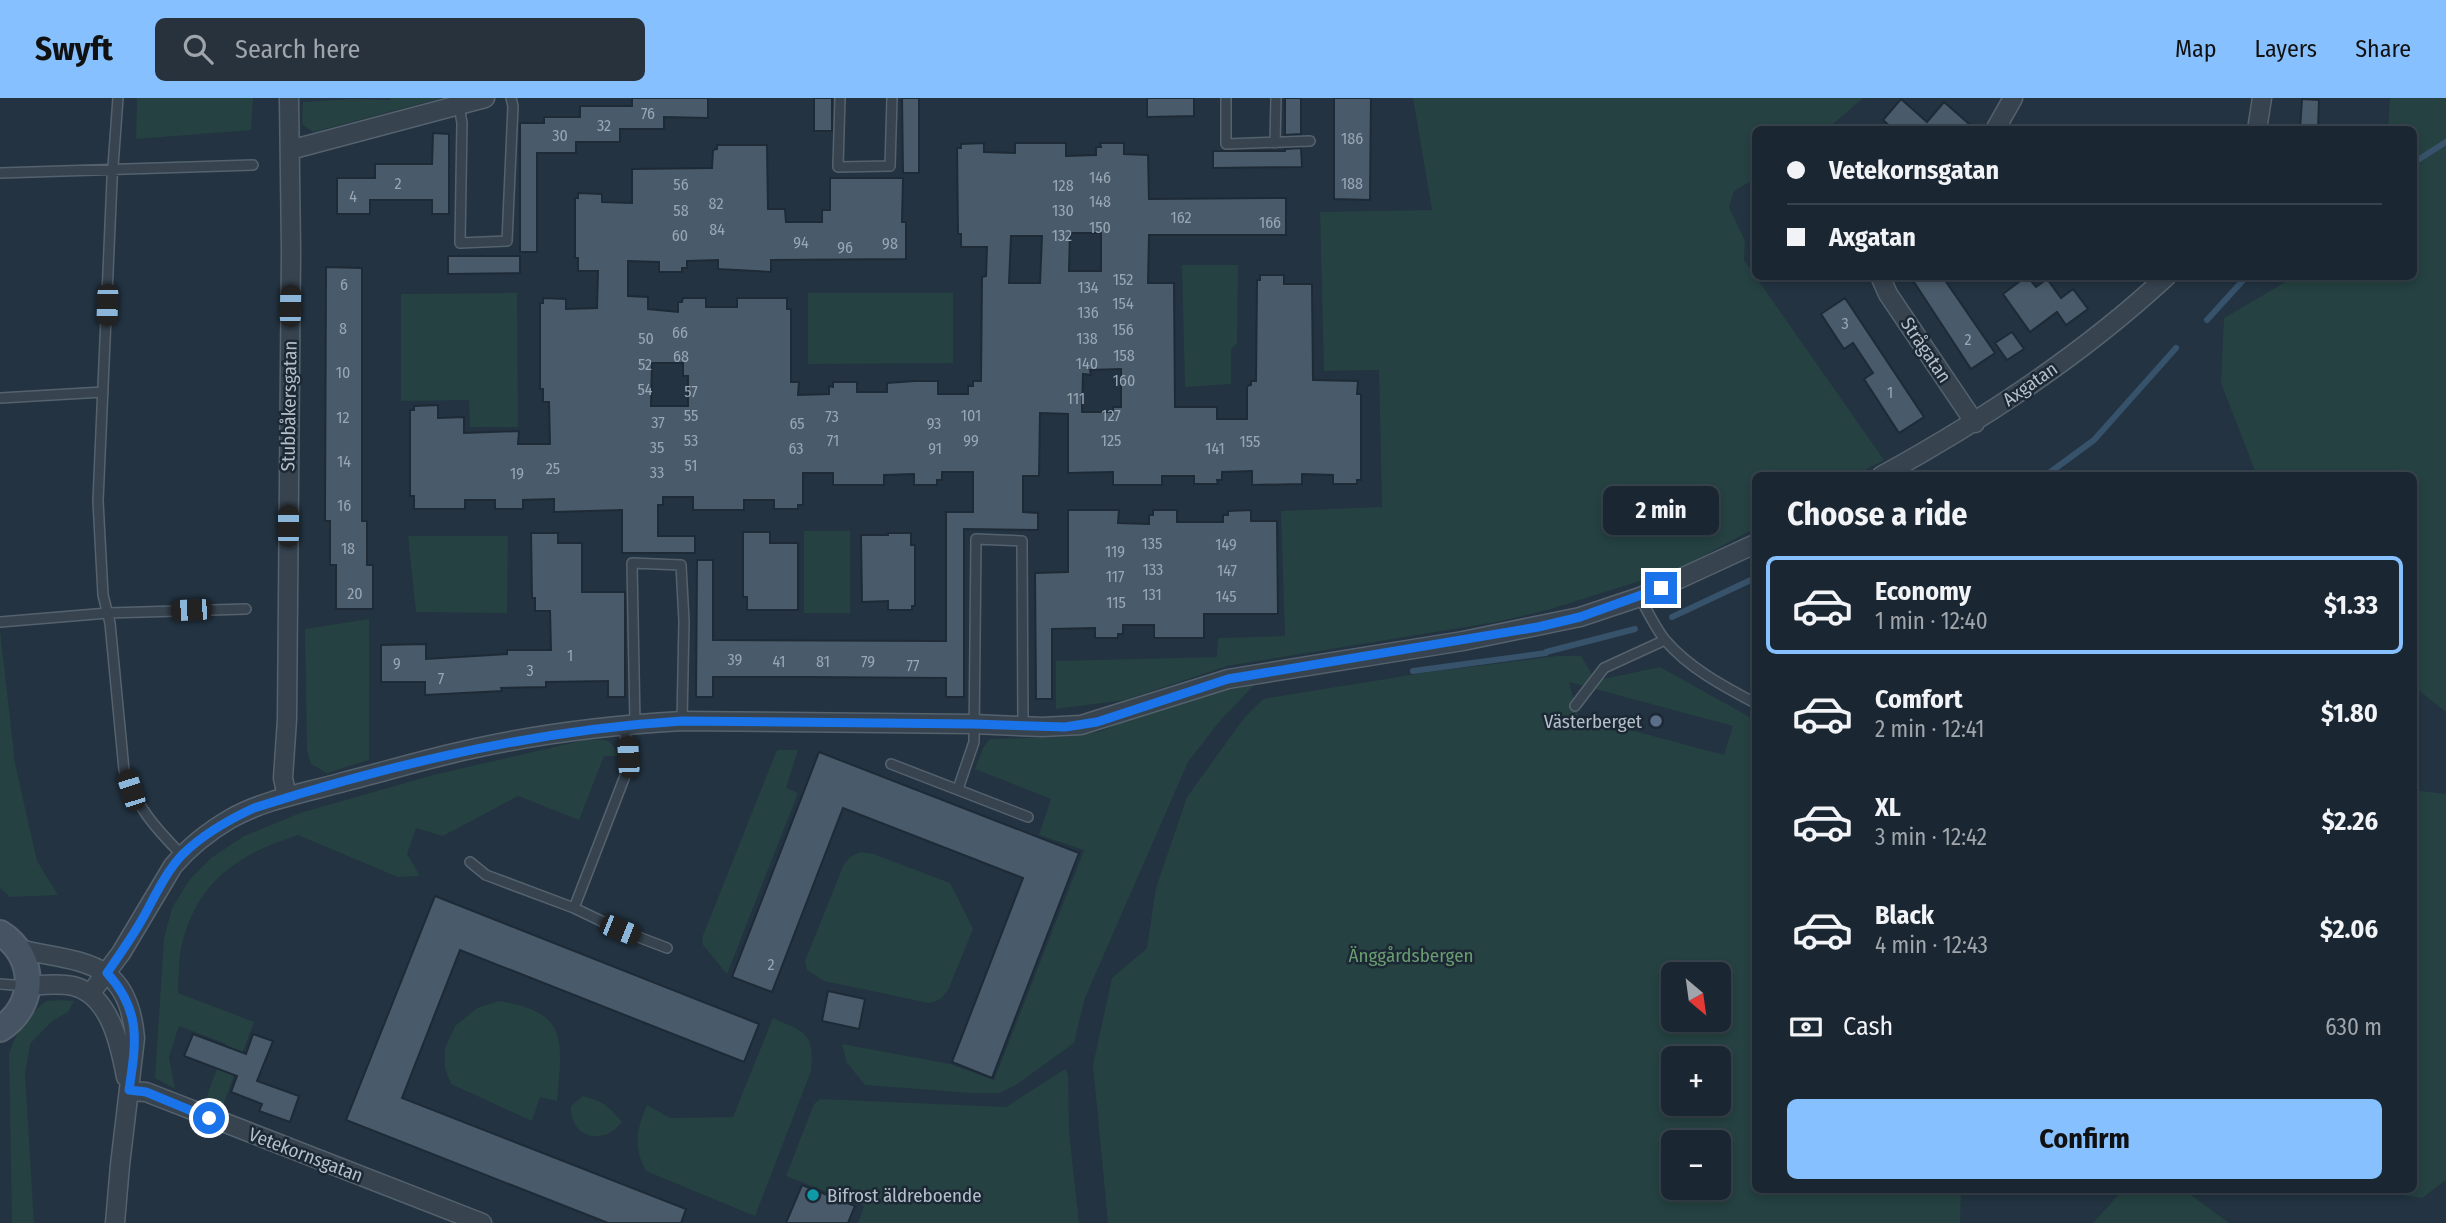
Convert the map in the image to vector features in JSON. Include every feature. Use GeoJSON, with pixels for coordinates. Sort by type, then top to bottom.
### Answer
{"type":"FeatureCollection","features":[{"type":"Feature","properties":{"kind":"main road"},"geometry":{"type":"LineString","coordinates":[[4,1031],[23,1006],[28,986],[26,963],[9,941]]}},
{"type":"Feature","properties":{"kind":"street","name":"Stubbåkersgatan"},"geometry":{"type":"LineString","coordinates":[[287,797],[283,778],[287,705],[289,98]]}},
{"type":"Feature","properties":{"kind":"street"},"geometry":{"type":"LineString","coordinates":[[290,150],[485,98]]}},
{"type":"Feature","properties":{"kind":"street"},"geometry":{"type":"LineString","coordinates":[[1997,126],[2013,98]]}},
{"type":"Feature","properties":{"kind":"street"},"geometry":{"type":"LineString","coordinates":[[2258,126],[2262,98]]}},
{"type":"Feature","properties":{"kind":"street","name":"Strågatan"},"geometry":{"type":"LineString","coordinates":[[1882,280],[1975,423]]}},
{"type":"Feature","properties":{"kind":"street","name":"Axgatan"},"geometry":{"type":"LineString","coordinates":[[1888,472],[1975,423],[2074,354],[2162,280]]}},
{"type":"Feature","properties":{"kind":"street"},"geometry":{"type":"LineString","coordinates":[[90,994],[139,925],[182,855],[200,839],[232,818],[287,797],[477,747],[548,734],[630,724],[682,721],[1065,727],[1097,722],[1228,679],[1538,627],[1580,617],[1640,597],[1752,545]]}},
{"type":"Feature","properties":{"kind":"street"},"geometry":{"type":"LineString","coordinates":[[9,941],[85,962],[107,973],[123,993],[134,1018],[135,1038],[115,1223]]}},
{"type":"Feature","properties":{"kind":"street"},"geometry":{"type":"LineString","coordinates":[[28,986],[61,984],[76,986],[90,994],[108,1017],[116,1035],[129,1090]]}},
{"type":"Feature","properties":{"kind":"street","name":"Vetekornsgatan"},"geometry":{"type":"LineString","coordinates":[[129,1090],[146,1092],[482,1223]]}},
{"type":"Feature","properties":{"kind":"lane"},"geometry":{"type":"LineString","coordinates":[[118,98],[98,501],[103,595],[108,613],[124,770],[131,790],[145,814],[182,855]]}},
{"type":"Feature","properties":{"kind":"lane"},"geometry":{"type":"LineString","coordinates":[[459,105],[463,122],[460,243],[507,242],[513,106],[511,98]]}},
{"type":"Feature","properties":{"kind":"lane"},"geometry":{"type":"LineString","coordinates":[[840,98],[838,167],[890,166],[892,98]]}},
{"type":"Feature","properties":{"kind":"lane"},"geometry":{"type":"LineString","coordinates":[[1226,98],[1226,144],[1310,141]]}},
{"type":"Feature","properties":{"kind":"lane"},"geometry":{"type":"LineString","coordinates":[[1275,143],[1276,98]]}},
{"type":"Feature","properties":{"kind":"lane"},"geometry":{"type":"LineString","coordinates":[[0,173],[253,165]]}},
{"type":"Feature","properties":{"kind":"lane"},"geometry":{"type":"LineString","coordinates":[[0,398],[103,392]]}},
{"type":"Feature","properties":{"kind":"lane"},"geometry":{"type":"LineString","coordinates":[[958,789],[974,742],[976,539],[1023,541],[1023,726]]}},
{"type":"Feature","properties":{"kind":"lane"},"geometry":{"type":"LineString","coordinates":[[574,908],[625,776],[630,724],[632,563],[681,565],[684,621],[682,721]]}},
{"type":"Feature","properties":{"kind":"lane"},"geometry":{"type":"LineString","coordinates":[[1640,597],[1665,640],[1706,676],[1752,701]]}},
{"type":"Feature","properties":{"kind":"lane"},"geometry":{"type":"LineString","coordinates":[[0,621],[108,613],[246,609]]}},
{"type":"Feature","properties":{"kind":"lane"},"geometry":{"type":"LineString","coordinates":[[1575,706],[1604,668],[1665,640]]}},
{"type":"Feature","properties":{"kind":"lane"},"geometry":{"type":"LineString","coordinates":[[891,764],[1028,817]]}},
{"type":"Feature","properties":{"kind":"lane"},"geometry":{"type":"LineString","coordinates":[[470,862],[486,874],[667,948]]}},
{"type":"Feature","properties":{"kind":"lane"},"geometry":{"type":"LineString","coordinates":[[0,984],[28,986]]}},
{"type":"Feature","properties":{"kind":"green space"},"geometry":{"type":"Polygon","coordinates":[[[137,98],[253,98],[251,130],[136,139],[137,98]]]}},
{"type":"Feature","properties":{"kind":"green space"},"geometry":{"type":"Polygon","coordinates":[[[390,98],[442,98],[313,132],[302,124],[303,102],[391,100],[390,98]]]}},
{"type":"Feature","properties":{"kind":"green space"},"geometry":{"type":"Polygon","coordinates":[[[1413,98],[1863,98],[1830,126],[1752,126],[1752,181],[1734,191],[1729,207],[1745,241],[1744,260],[1752,271],[1752,280],[1758,280],[1884,460],[1862,472],[1752,472],[1752,530],[1681,568],[1551,609],[1496,622],[1227,666],[1125,700],[1056,709],[1056,661],[1217,657],[1218,638],[1285,636],[1281,511],[1382,507],[1379,370],[1324,371],[1320,212],[1432,210],[1413,98]]]}},
{"type":"Feature","properties":{"kind":"green space"},"geometry":{"type":"Polygon","coordinates":[[[2390,98],[2446,98],[2446,712],[2417,689],[2417,472],[2255,472],[2221,383],[2224,318],[2289,280],[2417,280],[2417,126],[2388,126],[2390,98]]]}},
{"type":"Feature","properties":{"kind":"green space"},"geometry":{"type":"Polygon","coordinates":[[[1182,265],[1238,265],[1237,343],[1231,349],[1231,384],[1185,387],[1182,265]]]}},
{"type":"Feature","properties":{"kind":"green space"},"geometry":{"type":"Polygon","coordinates":[[[517,293],[518,427],[470,427],[469,400],[401,401],[401,294],[517,293]]]}},
{"type":"Feature","properties":{"kind":"green space"},"geometry":{"type":"Polygon","coordinates":[[[808,293],[953,293],[953,363],[808,364],[808,293]]]}},
{"type":"Feature","properties":{"kind":"green space"},"geometry":{"type":"Polygon","coordinates":[[[804,531],[850,531],[850,613],[804,613],[804,531]]]}},
{"type":"Feature","properties":{"kind":"green space"},"geometry":{"type":"Polygon","coordinates":[[[408,536],[508,536],[507,613],[416,612],[408,536]]]}},
{"type":"Feature","properties":{"kind":"green space"},"geometry":{"type":"Polygon","coordinates":[[[369,619],[369,760],[327,773],[311,764],[307,751],[305,629],[369,619]]]}},
{"type":"Feature","properties":{"kind":"green space"},"geometry":{"type":"Polygon","coordinates":[[[0,630],[15,763],[37,861],[58,895],[10,897],[0,888],[0,630]]]}},
{"type":"Feature","properties":{"kind":"green space","name":"Änggårdsbergen"},"geometry":{"type":"Polygon","coordinates":[[[1558,656],[1581,656],[1592,674],[1603,679],[1660,667],[1752,718],[1752,1193],[1961,1193],[1960,1223],[1108,1223],[1093,1065],[1112,978],[1147,948],[1156,888],[1187,797],[1244,718],[1263,699],[1429,672],[1558,656]],[[1569,682],[1578,716],[1724,755],[1733,726],[1569,682]]]}},
{"type":"Feature","properties":{"kind":"green space"},"geometry":{"type":"Polygon","coordinates":[[[1257,682],[1219,722],[1188,762],[1085,998],[1074,1043],[1016,1085],[1000,1093],[865,1085],[847,1063],[842,1044],[950,1064],[994,1080],[1084,850],[1039,835],[1051,799],[975,769],[983,748],[990,739],[1063,737],[1099,732],[1162,705],[1213,690],[1257,682]]]}},
{"type":"Feature","properties":{"kind":"green space"},"geometry":{"type":"Polygon","coordinates":[[[585,740],[606,740],[613,745],[618,756],[604,756],[579,820],[518,796],[443,836],[416,828],[407,854],[420,876],[398,877],[298,835],[257,851],[224,873],[210,886],[189,922],[179,962],[178,993],[254,1022],[222,1108],[205,1101],[226,1044],[179,1026],[169,1057],[175,1089],[155,1078],[164,938],[172,908],[190,879],[211,858],[244,836],[300,813],[433,775],[585,740]]]}},
{"type":"Feature","properties":{"kind":"green space"},"geometry":{"type":"Polygon","coordinates":[[[777,750],[798,750],[786,788],[798,793],[727,974],[703,945],[702,938],[777,750]]]}},
{"type":"Feature","properties":{"kind":"green space"},"geometry":{"type":"Polygon","coordinates":[[[2417,790],[2446,794],[2446,1180],[2422,1198],[2389,1193],[2417,1193],[2417,790]]]}},
{"type":"Feature","properties":{"kind":"green space"},"geometry":{"type":"Polygon","coordinates":[[[861,852],[950,883],[973,929],[949,988],[939,1000],[929,1003],[824,981],[807,970],[805,961],[844,864],[851,856],[861,852]]]}},
{"type":"Feature","properties":{"kind":"green space"},"geometry":{"type":"Polygon","coordinates":[[[46,1001],[74,1001],[68,1012],[51,1022],[30,1044],[25,1074],[34,1223],[12,1223],[9,1053],[23,1020],[46,1001]]]}},
{"type":"Feature","properties":{"kind":"green space"},"geometry":{"type":"Polygon","coordinates":[[[499,1001],[539,1013],[550,1022],[560,1046],[557,1101],[540,1097],[532,1121],[451,1084],[445,1068],[445,1048],[455,1026],[477,1008],[499,1001]]]}},
{"type":"Feature","properties":{"kind":"green space"},"geometry":{"type":"Polygon","coordinates":[[[773,1018],[806,1036],[811,1049],[811,1071],[755,1216],[646,1171],[639,1154],[638,1138],[640,1122],[647,1105],[670,1118],[733,1117],[773,1018]]]}},
{"type":"Feature","properties":{"kind":"green space"},"geometry":{"type":"Polygon","coordinates":[[[1065,1069],[1068,1074],[1069,1132],[1079,1223],[858,1223],[864,1206],[786,1176],[814,1104],[820,1099],[1006,1107],[1065,1069]]]}},
{"type":"Feature","properties":{"kind":"green space"},"geometry":{"type":"Polygon","coordinates":[[[583,1096],[605,1105],[622,1122],[615,1130],[598,1136],[582,1132],[572,1117],[571,1106],[583,1096]]]}},
{"type":"Feature","properties":{"kind":"green space"},"geometry":{"type":"Polygon","coordinates":[[[2120,1193],[2188,1193],[2229,1223],[2093,1223],[2120,1193]]]}},
{"type":"Feature","properties":{"kind":"building"},"geometry":{"type":"Polygon","coordinates":[[[632,98],[708,98],[708,118],[664,117],[664,129],[620,129],[620,142],[576,142],[576,153],[537,153],[537,252],[520,252],[520,123],[544,123],[544,117],[580,117],[580,106],[632,106],[632,98]]]}},
{"type":"Feature","properties":{"kind":"building"},"geometry":{"type":"Polygon","coordinates":[[[814,98],[832,98],[832,131],[814,131],[814,98]]]}},
{"type":"Feature","properties":{"kind":"building"},"geometry":{"type":"Polygon","coordinates":[[[902,98],[919,98],[919,173],[903,173],[902,98]]]}},
{"type":"Feature","properties":{"kind":"building"},"geometry":{"type":"Polygon","coordinates":[[[1147,98],[1194,98],[1194,116],[1147,117],[1147,98]]]}},
{"type":"Feature","properties":{"kind":"building"},"geometry":{"type":"Polygon","coordinates":[[[1285,98],[1301,98],[1301,134],[1285,135],[1285,98]]]}},
{"type":"Feature","properties":{"kind":"building"},"geometry":{"type":"Polygon","coordinates":[[[1334,98],[1371,98],[1370,200],[1334,199],[1334,98]]]}},
{"type":"Feature","properties":{"kind":"building"},"geometry":{"type":"Polygon","coordinates":[[[1901,99],[1927,122],[1944,102],[1971,126],[1890,126],[1883,120],[1901,99]]]}},
{"type":"Feature","properties":{"kind":"building"},"geometry":{"type":"Polygon","coordinates":[[[2302,99],[2319,100],[2318,126],[2300,126],[2302,99]]]}},
{"type":"Feature","properties":{"kind":"building"},"geometry":{"type":"Polygon","coordinates":[[[433,133],[449,134],[449,214],[432,214],[432,200],[370,200],[370,214],[337,214],[337,178],[375,178],[375,164],[432,164],[433,133]]]}},
{"type":"Feature","properties":{"kind":"building"},"geometry":{"type":"Polygon","coordinates":[[[984,143],[984,152],[1015,153],[1015,143],[1066,143],[1066,156],[1096,155],[1096,147],[1101,147],[1100,143],[1124,143],[1124,154],[1148,155],[1149,199],[1286,198],[1286,235],[1149,235],[1148,283],[1174,283],[1175,407],[1217,407],[1217,419],[1247,419],[1247,386],[1251,385],[1251,381],[1256,381],[1257,280],[1260,280],[1260,275],[1284,275],[1284,284],[1312,284],[1313,380],[1358,381],[1357,394],[1361,394],[1361,480],[1357,480],[1357,484],[1333,484],[1333,475],[1302,474],[1302,484],[1252,485],[1252,471],[1222,472],[1222,480],[1217,480],[1218,484],[1194,484],[1194,476],[1162,476],[1162,485],[1113,485],[1113,472],[1068,473],[1068,414],[1040,413],[1039,476],[1023,476],[1023,512],[1038,513],[1038,530],[964,529],[964,697],[946,697],[946,678],[713,677],[713,697],[696,697],[697,560],[713,560],[713,640],[946,641],[946,512],[973,512],[973,472],[942,472],[942,480],[937,480],[937,485],[914,485],[914,474],[884,475],[884,485],[833,485],[833,473],[803,473],[803,505],[798,505],[798,509],[774,509],[774,500],[744,500],[744,510],[693,510],[693,497],[663,497],[663,505],[658,505],[658,536],[695,536],[695,553],[622,553],[622,510],[554,512],[554,499],[523,500],[523,509],[495,509],[495,500],[465,500],[465,509],[414,509],[414,496],[410,496],[410,410],[414,410],[414,406],[438,405],[438,418],[464,417],[464,433],[519,431],[518,444],[550,444],[549,402],[543,402],[543,389],[540,389],[540,303],[543,303],[543,298],[566,299],[566,309],[597,308],[598,271],[578,271],[578,258],[575,258],[575,198],[578,198],[578,193],[602,194],[602,202],[632,203],[632,169],[712,168],[713,150],[717,149],[717,145],[767,145],[768,209],[785,209],[786,222],[822,222],[822,210],[830,210],[830,178],[903,178],[902,222],[906,222],[906,259],[771,260],[771,272],[718,269],[718,260],[687,261],[687,268],[682,268],[682,272],[659,272],[659,262],[628,261],[628,296],[648,297],[648,309],[678,312],[678,302],[682,302],[683,298],[706,298],[706,307],[737,307],[737,298],[787,298],[787,309],[791,309],[791,382],[799,382],[798,395],[829,394],[829,386],[833,387],[833,382],[857,382],[857,392],[887,392],[887,383],[915,381],[938,381],[938,394],[968,394],[968,386],[973,386],[973,381],[981,381],[982,277],[986,276],[987,247],[961,247],[961,234],[958,234],[957,148],[961,148],[961,144],[984,143]],[[1070,233],[1069,271],[1101,271],[1101,233],[1070,233]],[[1011,236],[1009,283],[1040,283],[1042,236],[1011,236]],[[652,363],[651,406],[688,406],[688,376],[683,376],[683,363],[652,363]],[[1121,369],[1090,370],[1091,375],[1083,374],[1082,412],[1113,412],[1113,407],[1121,407],[1121,369]]]}},
{"type":"Feature","properties":{"kind":"building"},"geometry":{"type":"Polygon","coordinates":[[[1301,148],[1302,167],[1213,168],[1213,151],[1285,151],[1301,148]]]}},
{"type":"Feature","properties":{"kind":"building"},"geometry":{"type":"Polygon","coordinates":[[[448,256],[520,256],[520,273],[448,274],[448,256]]]}},
{"type":"Feature","properties":{"kind":"building"},"geometry":{"type":"Polygon","coordinates":[[[326,267],[362,268],[362,521],[367,521],[367,565],[373,565],[373,609],[336,609],[336,565],[330,565],[330,521],[325,521],[326,267]]]}},
{"type":"Feature","properties":{"kind":"building"},"geometry":{"type":"Polygon","coordinates":[[[1913,280],[1945,280],[1995,353],[1971,369],[1913,280]]]}},
{"type":"Feature","properties":{"kind":"building"},"geometry":{"type":"Polygon","coordinates":[[[2022,280],[2030,280],[2036,287],[2048,280],[2061,298],[2073,289],[2088,309],[2066,325],[2057,312],[2030,332],[2003,294],[2022,280]]]}},
{"type":"Feature","properties":{"kind":"building"},"geometry":{"type":"Polygon","coordinates":[[[1845,298],[1924,417],[1899,433],[1864,379],[1873,373],[1853,343],[1844,349],[1821,314],[1845,298]]]}},
{"type":"Feature","properties":{"kind":"building"},"geometry":{"type":"Polygon","coordinates":[[[2012,332],[2024,349],[2007,360],[1995,343],[2012,332]]]}},
{"type":"Feature","properties":{"kind":"building"},"geometry":{"type":"Polygon","coordinates":[[[1068,510],[1119,510],[1118,523],[1149,524],[1149,515],[1153,515],[1153,510],[1177,510],[1177,522],[1223,522],[1223,515],[1228,515],[1228,511],[1251,510],[1251,521],[1277,521],[1278,614],[1204,614],[1204,638],[1154,638],[1154,625],[1123,625],[1123,634],[1118,634],[1118,638],[1095,638],[1095,628],[1052,629],[1052,699],[1036,699],[1035,573],[1068,572],[1068,510]]]}},
{"type":"Feature","properties":{"kind":"building"},"geometry":{"type":"Polygon","coordinates":[[[743,532],[770,532],[770,543],[798,543],[798,610],[747,610],[747,597],[743,597],[743,532]]]}},
{"type":"Feature","properties":{"kind":"building"},"geometry":{"type":"Polygon","coordinates":[[[531,533],[558,533],[558,543],[582,543],[582,592],[625,592],[625,697],[608,697],[608,681],[546,682],[546,687],[425,695],[425,682],[381,682],[381,645],[426,644],[426,659],[507,654],[507,650],[551,650],[550,611],[535,611],[535,598],[532,598],[531,533]]]}},
{"type":"Feature","properties":{"kind":"building"},"geometry":{"type":"Polygon","coordinates":[[[911,533],[911,545],[915,545],[915,606],[912,606],[912,610],[888,610],[888,601],[862,602],[861,535],[911,533]]]}},
{"type":"Feature","properties":{"kind":"building"},"geometry":{"type":"Polygon","coordinates":[[[819,752],[1079,853],[992,1078],[952,1062],[1023,878],[843,808],[772,992],[732,977],[819,752]]]}},
{"type":"Feature","properties":{"kind":"building"},"geometry":{"type":"Polygon","coordinates":[[[435,896],[759,1024],[744,1062],[460,950],[402,1098],[686,1209],[681,1223],[608,1223],[346,1120],[435,896]]]}},
{"type":"Feature","properties":{"kind":"building"},"geometry":{"type":"Polygon","coordinates":[[[828,991],[865,999],[859,1029],[822,1021],[828,991]]]}},
{"type":"Feature","properties":{"kind":"building"},"geometry":{"type":"Polygon","coordinates":[[[193,1034],[246,1054],[253,1034],[273,1041],[257,1081],[299,1096],[290,1122],[259,1111],[262,1104],[231,1092],[237,1076],[184,1056],[193,1034]]]}},
{"type":"Feature","properties":{"kind":"building","name":"Bifrost äldreboende"},"geometry":{"type":"Polygon","coordinates":[[[802,1185],[855,1206],[848,1223],[786,1223],[802,1185]]]}},
{"type":"Feature","properties":{"kind":"waterway"},"geometry":{"type":"LineString","coordinates":[[2417,160],[2446,142]]}},
{"type":"Feature","properties":{"kind":"waterway"},"geometry":{"type":"LineString","coordinates":[[2207,320],[2243,280]]}},
{"type":"Feature","properties":{"kind":"waterway"},"geometry":{"type":"LineString","coordinates":[[2050,472],[2094,440],[2176,348]]}},
{"type":"Feature","properties":{"kind":"waterway"},"geometry":{"type":"LineString","coordinates":[[1672,617],[1752,579]]}},
{"type":"Feature","properties":{"kind":"waterway"},"geometry":{"type":"LineString","coordinates":[[1546,652],[1635,629]]}},
{"type":"Feature","properties":{"kind":"waterway"},"geometry":{"type":"LineString","coordinates":[[1413,671],[1546,653]]}},
{"type":"Feature","properties":{"kind":"place","name":"Västerberget"},"geometry":{"type":"Point","coordinates":[1656,721]}},
{"type":"Feature","properties":{"kind":"place","name":"Bifrost äldreboende"},"geometry":{"type":"Point","coordinates":[813,1195]}},
{"type":"Feature","properties":{"kind":"route"},"geometry":{"type":"LineString","coordinates":[[209,1118],[146,1092],[129,1090],[135,1038],[134,1018],[118,984],[107,973],[182,855],[200,839],[232,818],[254,808],[477,747],[548,734],[635,724],[682,721],[1042,727],[1082,725],[1228,679],[1538,627],[1580,617],[1661,588]]}}]}
